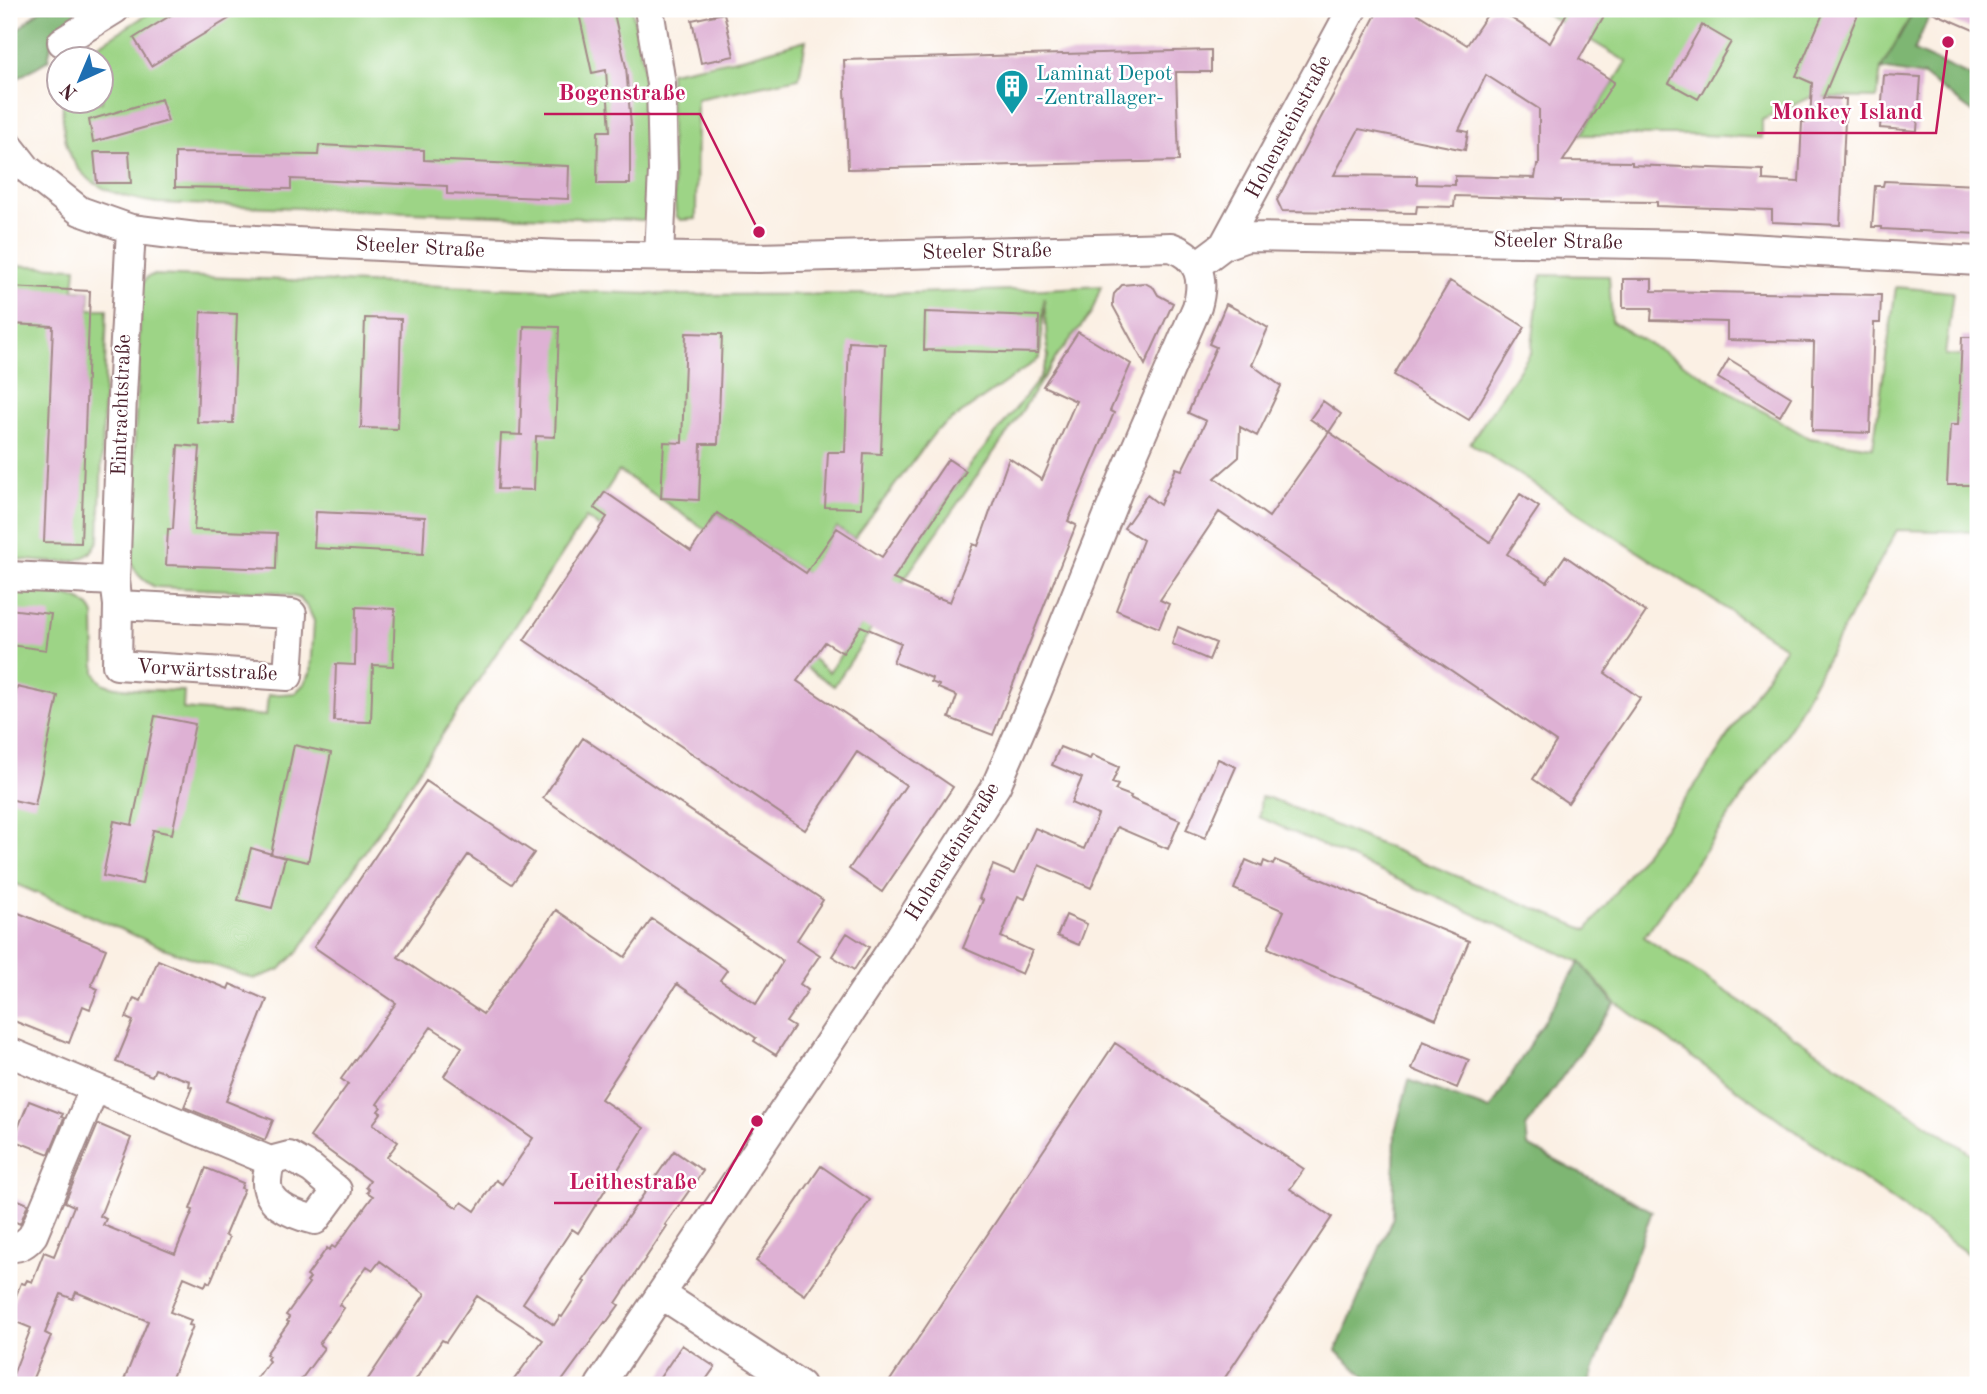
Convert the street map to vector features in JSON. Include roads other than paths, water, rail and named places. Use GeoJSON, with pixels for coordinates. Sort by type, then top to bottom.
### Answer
{"type":"FeatureCollection","features":[{"type":"Feature","properties":{"kind":"street"},"geometry":{"type":"LineString","coordinates":[[62,42],[116,9]]}},
{"type":"Feature","properties":{"kind":"street"},"geometry":{"type":"LineString","coordinates":[[649,9],[661,84],[663,170],[659,256]]}},
{"type":"Feature","properties":{"kind":"street","name":"Hohensteinstraße"},"geometry":{"type":"LineString","coordinates":[[1224,245],[1353,9]]}},
{"type":"Feature","properties":{"kind":"street","name":"Steeler Straße"},"geometry":{"type":"LineString","coordinates":[[9,146],[18,176],[80,211],[131,229],[209,238],[563,255],[659,256],[770,257],[1171,247],[1181,250],[1196,266],[1224,245],[1247,237],[1681,244],[1978,261]]}},
{"type":"Feature","properties":{"kind":"street","name":"Eintrachtstraße"},"geometry":{"type":"LineString","coordinates":[[117,593],[121,408],[131,229]]}},
{"type":"Feature","properties":{"kind":"street","name":"Hohensteinstraße"},"geometry":{"type":"LineString","coordinates":[[600,1385],[894,946],[996,786],[1197,307],[1201,280],[1196,266]]}},
{"type":"Feature","properties":{"kind":"street","name":"Vorwärtsstraße"},"geometry":{"type":"LineString","coordinates":[[9,576],[117,593],[292,614],[288,676],[117,665],[117,593]]}},
{"type":"Feature","properties":{"kind":"street"},"geometry":{"type":"LineString","coordinates":[[9,1052],[270,1161]]}},
{"type":"Feature","properties":{"kind":"street"},"geometry":{"type":"LineString","coordinates":[[9,1247],[18,1247],[33,1236],[93,1088]]}},
{"type":"Feature","properties":{"kind":"street"},"geometry":{"type":"LineString","coordinates":[[661,1294],[800,1385]]}},
{"type":"Feature","properties":{"kind":"place","name":"Monkey Island"},"geometry":{"type":"Point","coordinates":[1948,42]}},
{"type":"Feature","properties":{"kind":"place","name":"Laminat Depot -Zentrallager-"},"geometry":{"type":"Point","coordinates":[1012,116]}},
{"type":"Feature","properties":{"kind":"place","name":"Bogenstraße"},"geometry":{"type":"Point","coordinates":[759,232]}},
{"type":"Feature","properties":{"kind":"place","name":"Leithestraße"},"geometry":{"type":"Point","coordinates":[757,1121]}}]}
